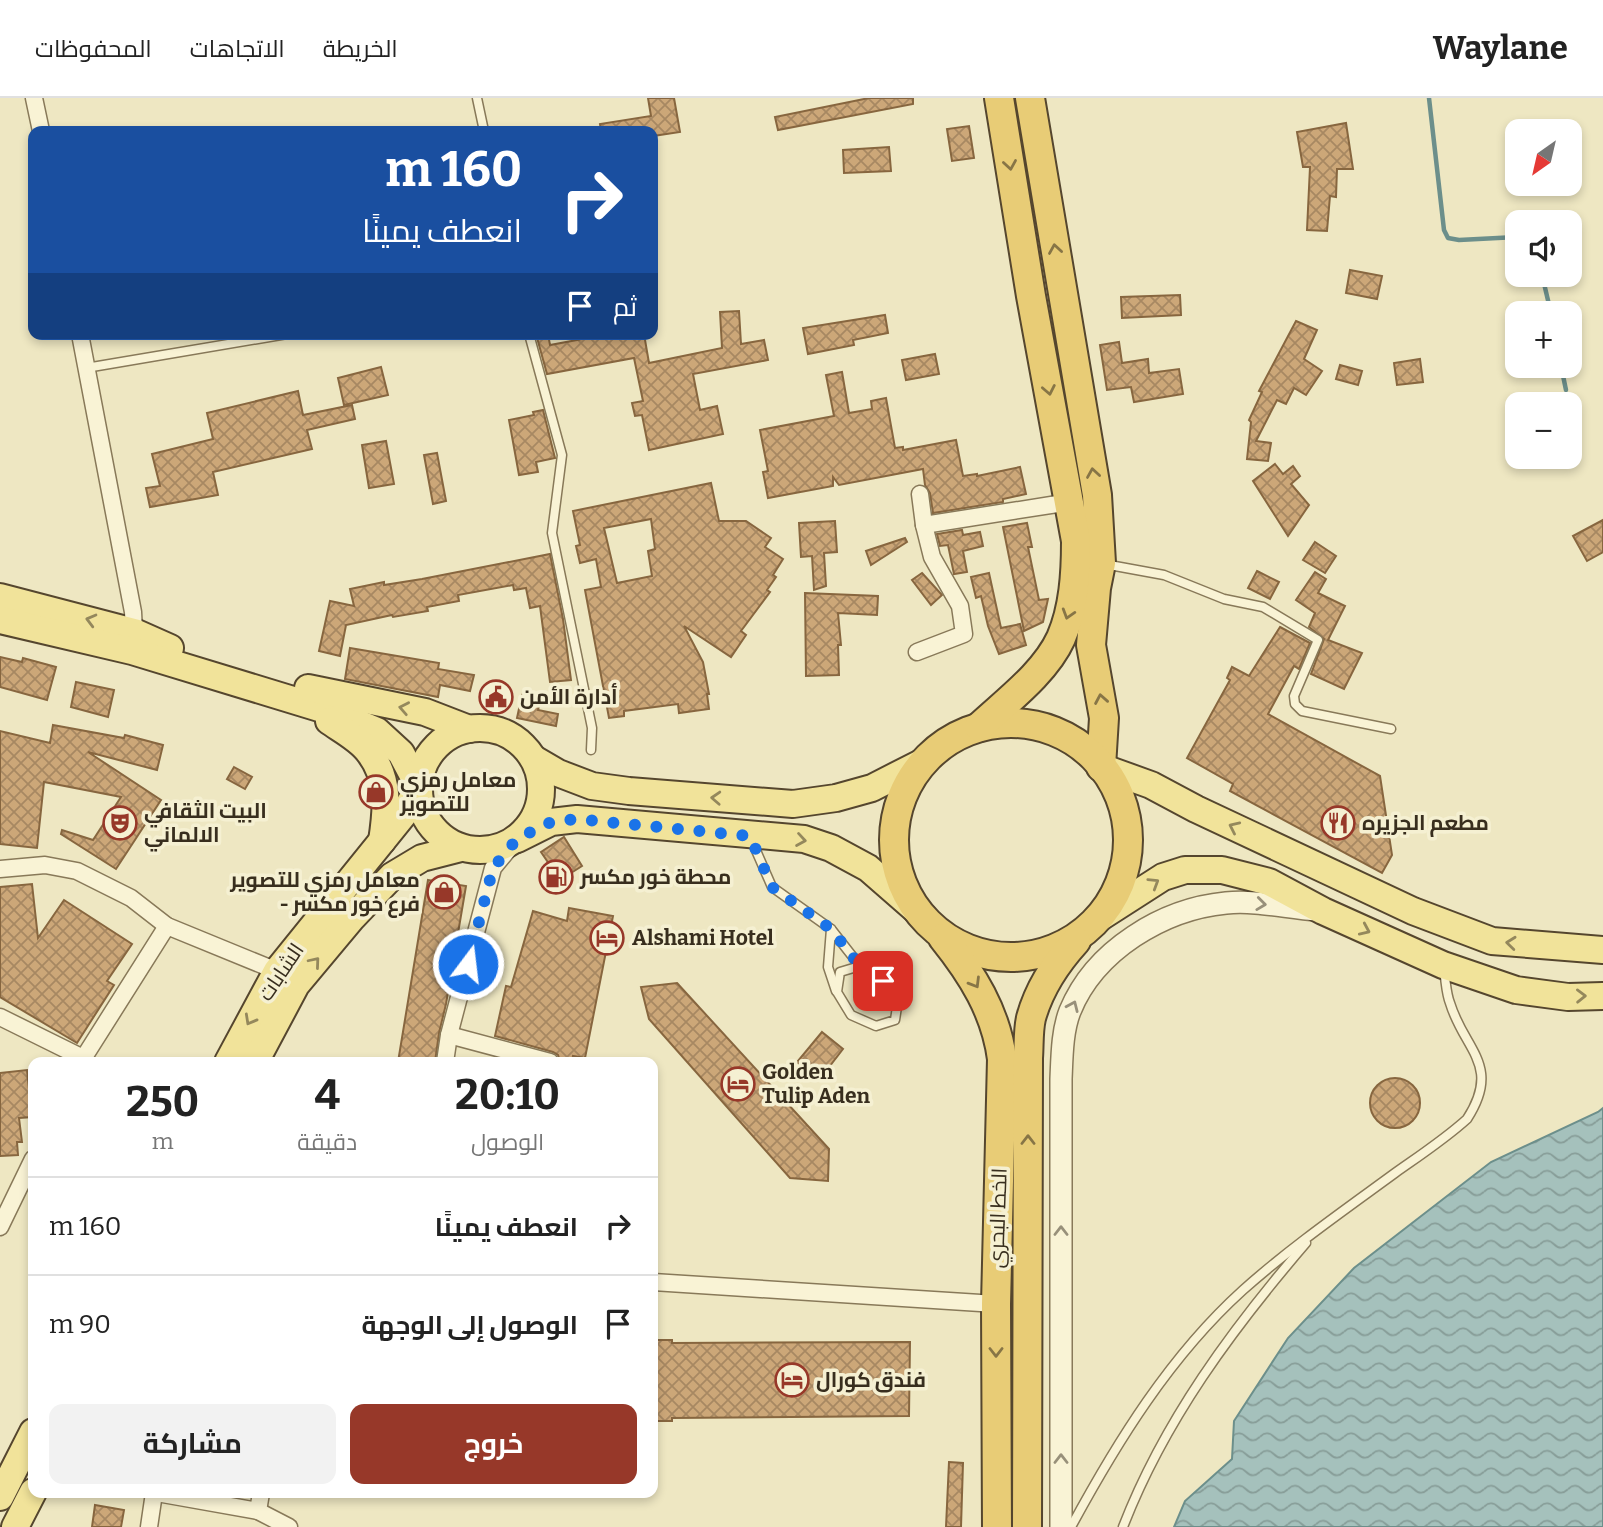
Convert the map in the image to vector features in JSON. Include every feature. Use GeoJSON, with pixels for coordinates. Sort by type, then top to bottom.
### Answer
{"type":"FeatureCollection","features":[{"type":"Feature","properties":{"kind":"highway"},"geometry":{"type":"LineString","coordinates":[[979,727],[1049,658],[1061,638],[1071,605],[1076,573],[1076,541],[1070,502],[1031,296],[999,98]]}},
{"type":"Feature","properties":{"kind":"highway"},"geometry":{"type":"LineString","coordinates":[[1030,98],[1097,495],[1101,563],[1091,645],[1104,718],[1101,766]]}},
{"type":"Feature","properties":{"kind":"highway"},"geometry":{"type":"LineString","coordinates":[[1013,723],[1046,729],[1076,744],[1101,766],[1111,780],[1124,811],[1128,844],[1126,861],[1119,885],[1107,907],[1091,925],[1057,947],[1026,956],[1009,957],[977,951],[947,938],[929,922],[908,895],[898,872],[894,839],[899,806],[913,776],[923,762],[949,741],[979,727],[1013,723]]}},
{"type":"Feature","properties":{"kind":"highway","name":"الخط البحري"},"geometry":{"type":"LineString","coordinates":[[929,922],[979,986],[1000,1040],[1002,1059],[996,1304],[997,1527]]}},
{"type":"Feature","properties":{"kind":"highway","name":"الخط البحري"},"geometry":{"type":"LineString","coordinates":[[1027,1527],[1028,1058],[1031,1019],[1044,986],[1059,959],[1091,925]]}},
{"type":"Feature","properties":{"kind":"main road"},"geometry":{"type":"LineString","coordinates":[[0,597],[134,632],[173,657],[297,703],[329,711],[377,731],[401,753],[419,787]]}},
{"type":"Feature","properties":{"kind":"main road"},"geometry":{"type":"LineString","coordinates":[[0,620],[333,695],[425,712],[469,729]]}},
{"type":"Feature","properties":{"kind":"main road"},"geometry":{"type":"LineString","coordinates":[[297,703],[325,718],[368,751],[386,787],[386,813],[381,845]]}},
{"type":"Feature","properties":{"kind":"main road"},"geometry":{"type":"LineString","coordinates":[[923,762],[872,788],[836,798],[793,804],[662,794],[592,786],[558,773],[534,759],[517,740],[506,733],[482,727],[457,732],[437,745],[424,764],[419,798],[427,820],[441,837],[461,848],[473,850],[496,849],[551,822],[576,819],[804,839],[831,848],[868,868],[929,922]]}},
{"type":"Feature","properties":{"kind":"main road"},"geometry":{"type":"LineString","coordinates":[[517,839],[534,820],[539,808],[542,783],[534,759]]}},
{"type":"Feature","properties":{"kind":"main road"},"geometry":{"type":"LineString","coordinates":[[1101,766],[1151,785],[1196,809],[1413,911],[1492,941],[1603,950]]}},
{"type":"Feature","properties":{"kind":"main road","name":"الشابات"},"geometry":{"type":"LineString","coordinates":[[231,1057],[277,971],[381,845],[404,815],[419,787]]}},
{"type":"Feature","properties":{"kind":"main road","name":"الشابات"},"geometry":{"type":"LineString","coordinates":[[258,1057],[296,985],[352,918],[393,876],[422,858],[461,848]]}},
{"type":"Feature","properties":{"kind":"main road"},"geometry":{"type":"LineString","coordinates":[[1091,925],[1163,877],[1185,870],[1222,870],[1269,882],[1323,911],[1443,965],[1516,990],[1568,997],[1603,996]]}},
{"type":"Feature","properties":{"kind":"main road"},"geometry":{"type":"LineString","coordinates":[[0,1497],[27,1458]]}},
{"type":"Feature","properties":{"kind":"main road"},"geometry":{"type":"LineString","coordinates":[[15,1527],[30,1498]]}},
{"type":"Feature","properties":{"kind":"street"},"geometry":{"type":"LineString","coordinates":[[34,98],[40,126]]}},
{"type":"Feature","properties":{"kind":"street"},"geometry":{"type":"LineString","coordinates":[[81,340],[133,612],[134,632]]}},
{"type":"Feature","properties":{"kind":"street"},"geometry":{"type":"LineString","coordinates":[[917,652],[964,634],[960,606],[936,565],[924,525],[920,494]]}},
{"type":"Feature","properties":{"kind":"street"},"geometry":{"type":"LineString","coordinates":[[924,525],[1070,502]]}},
{"type":"Feature","properties":{"kind":"street"},"geometry":{"type":"LineString","coordinates":[[446,1057],[449,1035],[493,868],[517,839]]}},
{"type":"Feature","properties":{"kind":"street"},"geometry":{"type":"LineString","coordinates":[[0,869],[45,865],[77,871],[131,898],[167,926],[277,971]]}},
{"type":"Feature","properties":{"kind":"street"},"geometry":{"type":"LineString","coordinates":[[1061,1527],[1061,1079],[1064,1034],[1070,1012],[1081,989],[1113,953],[1153,925],[1175,915],[1200,907],[1227,903],[1254,903],[1323,911]]}},
{"type":"Feature","properties":{"kind":"street"},"geometry":{"type":"LineString","coordinates":[[84,1057],[167,926]]}},
{"type":"Feature","properties":{"kind":"street"},"geometry":{"type":"LineString","coordinates":[[0,1017],[76,1057]]}},
{"type":"Feature","properties":{"kind":"street"},"geometry":{"type":"LineString","coordinates":[[449,1035],[531,1057]]}},
{"type":"Feature","properties":{"kind":"street"},"geometry":{"type":"LineString","coordinates":[[0,1227],[28,1169]]}},
{"type":"Feature","properties":{"kind":"street"},"geometry":{"type":"LineString","coordinates":[[658,1282],[996,1304]]}},
{"type":"Feature","properties":{"kind":"street"},"geometry":{"type":"LineString","coordinates":[[149,1527],[154,1498]]}},
{"type":"Feature","properties":{"kind":"street"},"geometry":{"type":"LineString","coordinates":[[184,1498],[258,1511],[289,1527]]}},
{"type":"Feature","properties":{"kind":"street"},"geometry":{"type":"LineString","coordinates":[[258,1511],[260,1498]]}},
{"type":"Feature","properties":{"kind":"lane"},"geometry":{"type":"LineString","coordinates":[[477,98],[483,126]]}},
{"type":"Feature","properties":{"kind":"lane"},"geometry":{"type":"LineString","coordinates":[[86,368],[252,340]]}},
{"type":"Feature","properties":{"kind":"lane"},"geometry":{"type":"LineString","coordinates":[[531,340],[562,455],[552,533],[592,728],[591,750]]}},
{"type":"Feature","properties":{"kind":"lane"},"geometry":{"type":"LineString","coordinates":[[1101,563],[1164,575],[1224,599],[1263,607],[1318,640],[1294,696],[1296,704],[1303,711],[1391,729]]}},
{"type":"Feature","properties":{"kind":"lane"},"geometry":{"type":"LineString","coordinates":[[750,836],[772,887],[831,929],[860,966],[883,981],[898,1000],[895,1020],[876,1026],[851,1015],[836,992],[828,967],[831,929]]}},
{"type":"Feature","properties":{"kind":"lane"},"geometry":{"type":"LineString","coordinates":[[1071,1527],[1136,1418],[1177,1361],[1242,1291],[1318,1230],[1456,1129],[1476,1106],[1482,1077],[1479,1062],[1450,1004],[1443,965]]}},
{"type":"Feature","properties":{"kind":"lane"},"geometry":{"type":"LineString","coordinates":[[836,992],[840,972],[860,966]]}},
{"type":"Feature","properties":{"kind":"lane"},"geometry":{"type":"LineString","coordinates":[[1123,1527],[1149,1466],[1182,1406],[1257,1302],[1318,1230]]}},
{"type":"Feature","properties":{"kind":"water"},"geometry":{"type":"Polygon","coordinates":[[[1603,1108],[1603,1527],[1174,1527],[1185,1501],[1232,1459],[1234,1421],[1288,1338],[1354,1268],[1491,1162],[1603,1108]]]}},
{"type":"Feature","properties":{"kind":"building"},"geometry":{"type":"Polygon","coordinates":[[[648,98],[674,98],[680,132],[658,135],[658,126],[600,126],[600,124],[651,116],[648,98]]]}},
{"type":"Feature","properties":{"kind":"building"},"geometry":{"type":"Polygon","coordinates":[[[869,98],[913,98],[913,104],[778,130],[775,117],[869,98]]]}},
{"type":"Feature","properties":{"kind":"building"},"geometry":{"type":"Polygon","coordinates":[[[1346,123],[1353,169],[1337,169],[1336,197],[1330,196],[1327,231],[1307,230],[1310,167],[1303,167],[1297,132],[1346,123]]]}},
{"type":"Feature","properties":{"kind":"building"},"geometry":{"type":"Polygon","coordinates":[[[969,126],[974,158],[952,161],[947,129],[969,126]]]}},
{"type":"Feature","properties":{"kind":"building"},"geometry":{"type":"Polygon","coordinates":[[[889,147],[891,171],[844,173],[843,150],[889,147]]]}},
{"type":"Feature","properties":{"kind":"building"},"geometry":{"type":"Polygon","coordinates":[[[1350,270],[1382,276],[1377,299],[1346,293],[1350,270]]]}},
{"type":"Feature","properties":{"kind":"building"},"geometry":{"type":"Polygon","coordinates":[[[1180,295],[1181,315],[1122,318],[1121,297],[1180,295]]]}},
{"type":"Feature","properties":{"kind":"building"},"geometry":{"type":"Polygon","coordinates":[[[739,311],[741,344],[764,340],[768,360],[693,374],[700,410],[717,406],[723,434],[649,450],[642,415],[635,416],[632,403],[643,401],[634,358],[547,374],[538,340],[549,340],[550,345],[577,340],[645,340],[649,363],[722,348],[720,312],[739,311]]]}},
{"type":"Feature","properties":{"kind":"building"},"geometry":{"type":"Polygon","coordinates":[[[885,315],[888,333],[853,340],[854,345],[808,354],[803,328],[885,315]]]}},
{"type":"Feature","properties":{"kind":"building"},"geometry":{"type":"Polygon","coordinates":[[[1296,321],[1317,330],[1304,359],[1322,371],[1306,395],[1294,388],[1286,404],[1277,400],[1256,441],[1271,443],[1268,461],[1247,459],[1249,420],[1262,392],[1259,391],[1296,321]]]}},
{"type":"Feature","properties":{"kind":"building"},"geometry":{"type":"Polygon","coordinates":[[[1119,342],[1122,363],[1148,359],[1149,373],[1179,369],[1183,394],[1134,402],[1131,387],[1107,390],[1100,345],[1119,342]]]}},
{"type":"Feature","properties":{"kind":"building"},"geometry":{"type":"Polygon","coordinates":[[[935,354],[939,374],[906,380],[902,360],[935,354]]]}},
{"type":"Feature","properties":{"kind":"building"},"geometry":{"type":"Polygon","coordinates":[[[1420,359],[1423,382],[1397,385],[1394,363],[1420,359]]]}},
{"type":"Feature","properties":{"kind":"building"},"geometry":{"type":"Polygon","coordinates":[[[1340,365],[1362,371],[1358,385],[1336,379],[1340,365]]]}},
{"type":"Feature","properties":{"kind":"building"},"geometry":{"type":"Polygon","coordinates":[[[381,367],[388,395],[344,405],[338,378],[381,367]]]}},
{"type":"Feature","properties":{"kind":"building"},"geometry":{"type":"Polygon","coordinates":[[[842,372],[849,413],[872,409],[871,401],[886,398],[895,448],[903,447],[903,450],[956,440],[963,476],[977,476],[1020,467],[1026,494],[1003,499],[1003,502],[933,513],[923,469],[839,485],[833,477],[833,486],[768,498],[763,472],[768,471],[760,430],[834,416],[826,375],[842,372]]]}},
{"type":"Feature","properties":{"kind":"building"},"geometry":{"type":"Polygon","coordinates":[[[298,391],[303,415],[352,405],[355,419],[307,430],[312,449],[213,472],[218,495],[150,507],[146,488],[160,486],[152,454],[213,439],[207,413],[298,391]]]}},
{"type":"Feature","properties":{"kind":"building"},"geometry":{"type":"Polygon","coordinates":[[[543,410],[555,458],[536,462],[538,472],[519,475],[509,420],[534,415],[533,412],[543,410]]]}},
{"type":"Feature","properties":{"kind":"building"},"geometry":{"type":"Polygon","coordinates":[[[386,441],[394,484],[369,488],[362,445],[386,441]]]}},
{"type":"Feature","properties":{"kind":"building"},"geometry":{"type":"Polygon","coordinates":[[[437,453],[446,501],[433,504],[424,455],[437,453]]]}},
{"type":"Feature","properties":{"kind":"building"},"geometry":{"type":"Polygon","coordinates":[[[1275,464],[1283,474],[1293,466],[1300,476],[1291,484],[1309,505],[1288,536],[1253,481],[1275,464]]]}},
{"type":"Feature","properties":{"kind":"building"},"geometry":{"type":"Polygon","coordinates":[[[711,483],[719,521],[746,521],[771,538],[765,547],[783,559],[767,590],[770,592],[741,631],[746,635],[731,657],[684,626],[703,662],[709,709],[679,713],[678,704],[624,711],[624,716],[609,718],[585,590],[601,587],[596,559],[580,563],[576,546],[580,545],[573,511],[711,483]],[[651,519],[604,528],[617,583],[652,576],[648,551],[655,549],[651,519]]]}},
{"type":"Feature","properties":{"kind":"building"},"geometry":{"type":"Polygon","coordinates":[[[1603,520],[1603,552],[1587,561],[1573,536],[1603,520]]]}},
{"type":"Feature","properties":{"kind":"building"},"geometry":{"type":"Polygon","coordinates":[[[835,521],[837,552],[824,553],[826,586],[814,590],[812,556],[801,557],[799,523],[835,521]]]}},
{"type":"Feature","properties":{"kind":"building"},"geometry":{"type":"Polygon","coordinates":[[[1027,523],[1032,547],[1028,547],[1039,600],[1048,599],[1043,622],[1024,631],[1003,527],[1027,523]]]}},
{"type":"Feature","properties":{"kind":"building"},"geometry":{"type":"Polygon","coordinates":[[[962,530],[963,535],[980,532],[983,546],[963,551],[967,572],[954,574],[948,545],[940,546],[937,534],[962,530]]]}},
{"type":"Feature","properties":{"kind":"building"},"geometry":{"type":"Polygon","coordinates":[[[905,538],[907,542],[871,565],[866,551],[905,538]]]}},
{"type":"Feature","properties":{"kind":"building"},"geometry":{"type":"Polygon","coordinates":[[[1315,542],[1336,556],[1325,573],[1303,560],[1315,542]]]}},
{"type":"Feature","properties":{"kind":"building"},"geometry":{"type":"Polygon","coordinates":[[[550,554],[563,619],[571,680],[550,682],[540,606],[530,608],[526,588],[514,590],[513,585],[458,595],[459,601],[427,607],[428,611],[392,615],[346,625],[340,656],[319,651],[330,601],[354,606],[350,589],[384,582],[384,585],[422,579],[550,554]]]}},
{"type":"Feature","properties":{"kind":"building"},"geometry":{"type":"Polygon","coordinates":[[[1257,571],[1279,582],[1270,599],[1248,588],[1257,571]]]}},
{"type":"Feature","properties":{"kind":"building"},"geometry":{"type":"Polygon","coordinates":[[[1315,572],[1326,579],[1318,593],[1345,606],[1328,640],[1362,653],[1344,689],[1311,674],[1324,639],[1309,627],[1315,613],[1296,600],[1315,572]]]}},
{"type":"Feature","properties":{"kind":"building"},"geometry":{"type":"Polygon","coordinates":[[[922,573],[942,595],[931,605],[912,580],[922,573]]]}},
{"type":"Feature","properties":{"kind":"building"},"geometry":{"type":"Polygon","coordinates":[[[989,573],[1001,628],[1020,624],[1026,645],[999,654],[988,626],[981,596],[976,598],[971,577],[989,573]]]}},
{"type":"Feature","properties":{"kind":"building"},"geometry":{"type":"Polygon","coordinates":[[[805,593],[878,596],[877,615],[838,613],[841,645],[838,645],[839,675],[806,676],[805,593]]]}},
{"type":"Feature","properties":{"kind":"building","name":"مطعم الجزيره"},"geometry":{"type":"Polygon","coordinates":[[[1280,627],[1310,643],[1299,669],[1294,666],[1268,714],[1380,776],[1392,855],[1382,873],[1230,791],[1233,784],[1187,758],[1230,680],[1227,678],[1232,667],[1249,676],[1280,627]]]}},
{"type":"Feature","properties":{"kind":"building"},"geometry":{"type":"Polygon","coordinates":[[[350,648],[439,663],[438,669],[474,675],[470,691],[440,685],[438,697],[345,679],[350,648]]]}},
{"type":"Feature","properties":{"kind":"building"},"geometry":{"type":"Polygon","coordinates":[[[0,657],[22,662],[23,658],[56,667],[47,700],[0,687],[0,657]]]}},
{"type":"Feature","properties":{"kind":"building"},"geometry":{"type":"Polygon","coordinates":[[[76,682],[114,690],[108,717],[71,707],[76,682]]]}},
{"type":"Feature","properties":{"kind":"building"},"geometry":{"type":"Polygon","coordinates":[[[522,695],[541,698],[538,710],[558,714],[556,726],[517,718],[522,695]]]}},
{"type":"Feature","properties":{"kind":"building"},"geometry":{"type":"Polygon","coordinates":[[[53,725],[124,738],[125,735],[163,745],[157,770],[88,752],[161,800],[116,869],[61,834],[62,830],[93,840],[121,797],[44,782],[37,848],[0,844],[0,731],[50,743],[53,725]]]}},
{"type":"Feature","properties":{"kind":"building"},"geometry":{"type":"Polygon","coordinates":[[[234,767],[252,777],[245,789],[227,779],[234,767]]]}},
{"type":"Feature","properties":{"kind":"building"},"geometry":{"type":"Polygon","coordinates":[[[564,837],[582,866],[560,880],[541,852],[564,837]]]}},
{"type":"Feature","properties":{"kind":"building"},"geometry":{"type":"Polygon","coordinates":[[[428,880],[466,886],[436,1057],[399,1057],[428,880]]]}},
{"type":"Feature","properties":{"kind":"building"},"geometry":{"type":"Polygon","coordinates":[[[32,884],[38,938],[64,900],[132,944],[107,981],[114,985],[77,1043],[0,997],[0,887],[32,884]]]}},
{"type":"Feature","properties":{"kind":"building"},"geometry":{"type":"Polygon","coordinates":[[[569,908],[613,916],[585,1057],[559,1057],[553,1052],[495,1036],[506,986],[511,987],[533,911],[567,921],[569,908]]]}},
{"type":"Feature","properties":{"kind":"building","name":"Golden Tulip Aden"},"geometry":{"type":"Polygon","coordinates":[[[677,983],[829,1149],[828,1181],[790,1178],[649,1019],[641,987],[677,983]]]}},
{"type":"Feature","properties":{"kind":"building"},"geometry":{"type":"Polygon","coordinates":[[[822,1032],[843,1049],[819,1080],[797,1062],[822,1032]]]}},
{"type":"Feature","properties":{"kind":"building"},"geometry":{"type":"Polygon","coordinates":[[[27,1070],[28,1117],[19,1118],[22,1142],[17,1142],[18,1155],[0,1156],[0,1073],[27,1070]]]}},
{"type":"Feature","properties":{"kind":"building"},"geometry":{"type":"Polygon","coordinates":[[[1395,1078],[1412,1086],[1420,1103],[1412,1120],[1395,1128],[1378,1120],[1370,1103],[1378,1086],[1395,1078]]]}},
{"type":"Feature","properties":{"kind":"building","name":"فندق كورال"},"geometry":{"type":"Polygon","coordinates":[[[658,1340],[672,1340],[672,1343],[910,1342],[909,1416],[672,1418],[672,1421],[658,1421],[658,1340]]]}},
{"type":"Feature","properties":{"kind":"building"},"geometry":{"type":"Polygon","coordinates":[[[949,1462],[963,1463],[961,1527],[946,1527],[949,1462]]]}},
{"type":"Feature","properties":{"kind":"building"},"geometry":{"type":"Polygon","coordinates":[[[95,1505],[124,1510],[121,1527],[92,1527],[95,1505]]]}},
{"type":"Feature","properties":{"kind":"waterway"},"geometry":{"type":"LineString","coordinates":[[1429,98],[1444,230],[1448,238],[1505,238]]}},
{"type":"Feature","properties":{"kind":"waterway"},"geometry":{"type":"LineString","coordinates":[[1545,287],[1548,301]]}},
{"type":"Feature","properties":{"kind":"waterway"},"geometry":{"type":"LineString","coordinates":[[1564,378],[1566,390]]}},
{"type":"Feature","properties":{"kind":"place","name":"أدارة الأمن"},"geometry":{"type":"Point","coordinates":[496,697]}},
{"type":"Feature","properties":{"kind":"place","name":"معامل رمزي للتصوير"},"geometry":{"type":"Point","coordinates":[376,792]}},
{"type":"Feature","properties":{"kind":"place","name":"البيت الثقافي الالماني"},"geometry":{"type":"Point","coordinates":[120,823]}},
{"type":"Feature","properties":{"kind":"place","name":"مطعم الجزيره"},"geometry":{"type":"Point","coordinates":[1338,823]}},
{"type":"Feature","properties":{"kind":"place","name":"محطة خور مكسر"},"geometry":{"type":"Point","coordinates":[556,877]}},
{"type":"Feature","properties":{"kind":"place","name":"معامل رمزي للتصوير - فرع خور مكسر"},"geometry":{"type":"Point","coordinates":[444,892]}},
{"type":"Feature","properties":{"kind":"place","name":"Alshami Hotel"},"geometry":{"type":"Point","coordinates":[607,938]}},
{"type":"Feature","properties":{"kind":"place","name":"Golden Tulip Aden"},"geometry":{"type":"Point","coordinates":[738,1084]}},
{"type":"Feature","properties":{"kind":"place","name":"فندق كورال"},"geometry":{"type":"Point","coordinates":[792,1380]}},
{"type":"Feature","properties":{"kind":"route"},"geometry":{"type":"LineString","coordinates":[[468,964],[493,868],[517,839],[551,822],[576,819],[750,836],[772,887],[831,929],[860,966],[883,981]]}}]}
